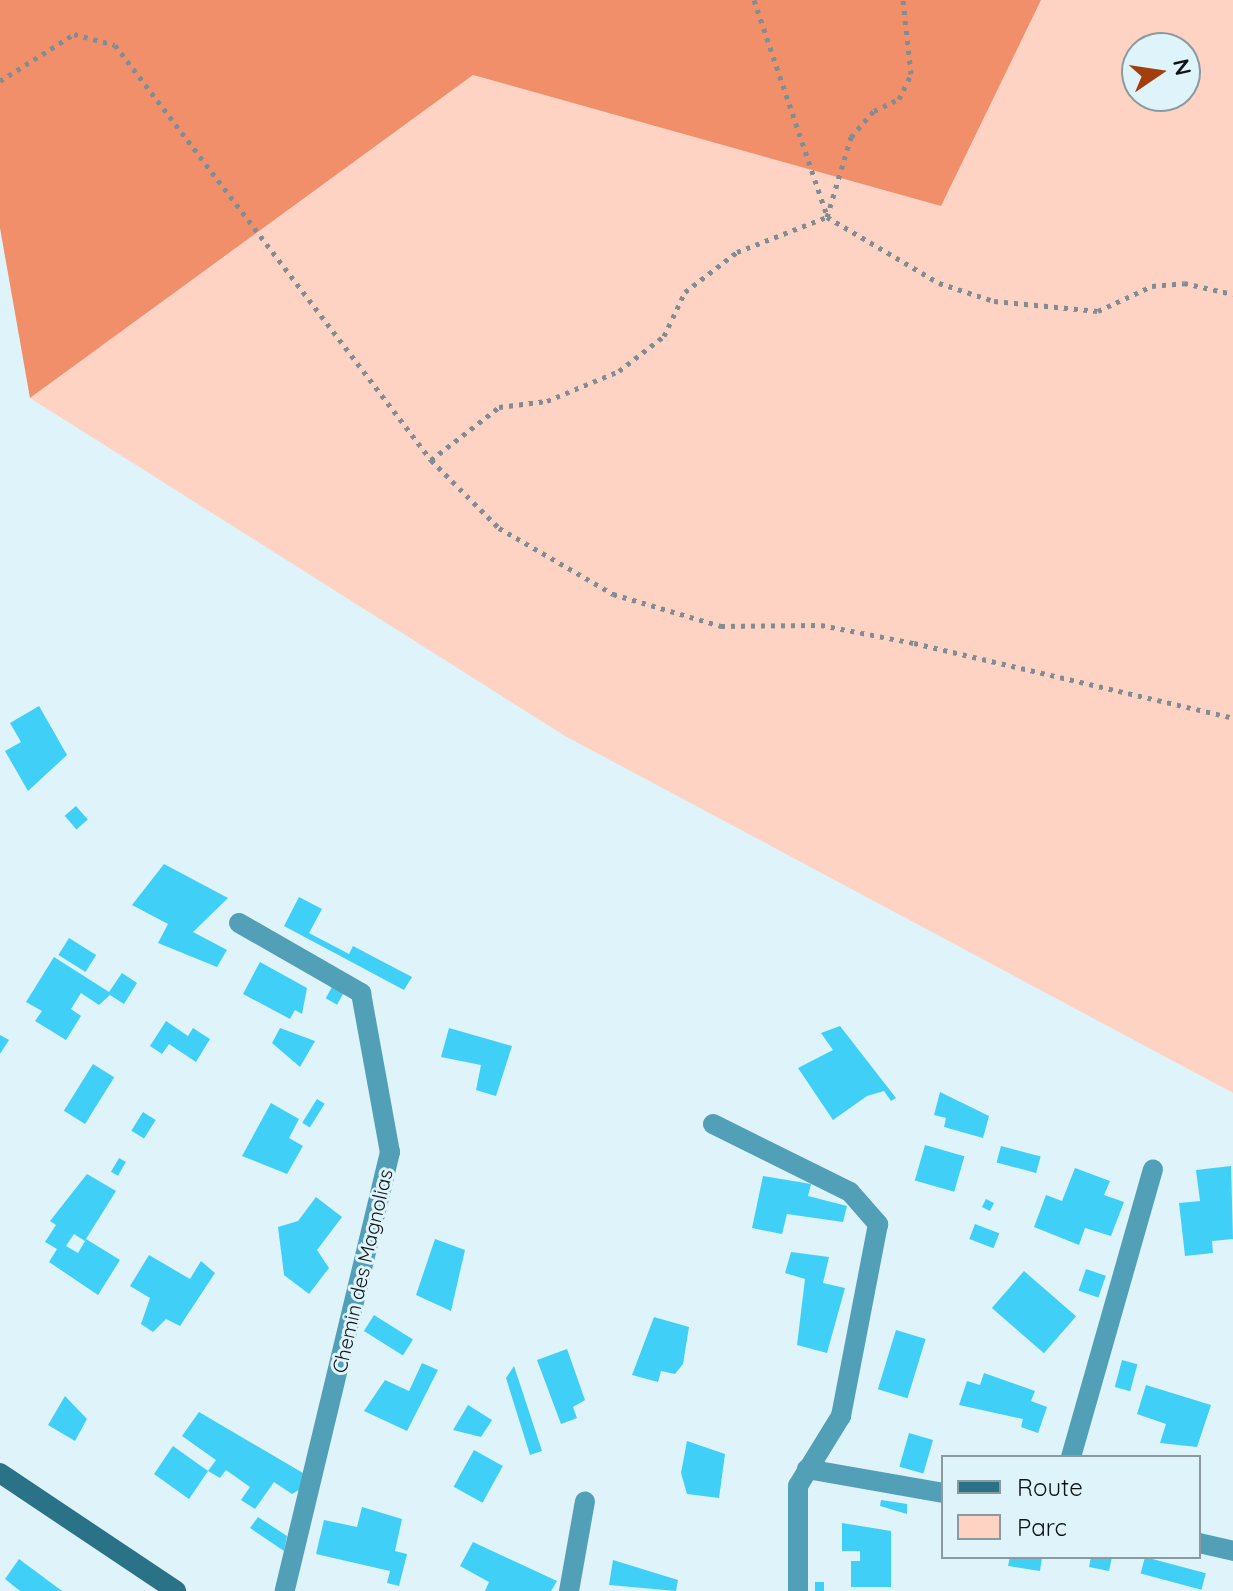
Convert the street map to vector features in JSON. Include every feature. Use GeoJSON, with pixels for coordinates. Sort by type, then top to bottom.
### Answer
{"type":"FeatureCollection","features":[{"type":"Feature","properties":{"kind":"street","name":"Chemin des Magnolias"},"geometry":{"type":"LineString","coordinates":[[239,923],[361,993],[390,1152],[285,1591]]}},
{"type":"Feature","properties":{"kind":"street"},"geometry":{"type":"LineString","coordinates":[[713,1124],[850,1192],[878,1224],[841,1416],[830,1445],[807,1469],[798,1486],[798,1591]]}},
{"type":"Feature","properties":{"kind":"street"},"geometry":{"type":"LineString","coordinates":[[1072,1455],[1153,1169]]}},
{"type":"Feature","properties":{"kind":"street"},"geometry":{"type":"LineString","coordinates":[[807,1469],[941,1493]]}},
{"type":"Feature","properties":{"kind":"street"},"geometry":{"type":"LineString","coordinates":[[0,1473],[176,1591]]}},
{"type":"Feature","properties":{"kind":"street"},"geometry":{"type":"LineString","coordinates":[[569,1591],[585,1501]]}},
{"type":"Feature","properties":{"kind":"street"},"geometry":{"type":"LineString","coordinates":[[1201,1543],[1233,1551]]}},
{"type":"Feature","properties":{"kind":"path"},"geometry":{"type":"LineString","coordinates":[[754,0],[827,217],[939,283],[994,301],[1098,311],[1152,286],[1184,283],[1233,294]]}},
{"type":"Feature","properties":{"kind":"path"},"geometry":{"type":"LineString","coordinates":[[827,217],[851,137],[874,111],[899,99],[911,74],[903,0]]}},
{"type":"Feature","properties":{"kind":"path"},"geometry":{"type":"LineString","coordinates":[[0,81],[74,34],[115,45],[431,460],[499,528],[613,594],[721,626],[821,625],[899,640],[1233,718]]}},
{"type":"Feature","properties":{"kind":"path"},"geometry":{"type":"LineString","coordinates":[[431,460],[499,407],[547,401],[619,371],[664,336],[685,292],[737,252],[827,217]]}},
{"type":"Feature","properties":{"kind":"green space"},"geometry":{"type":"Polygon","coordinates":[[[1041,0],[1233,0],[1233,1093],[565,736],[30,398],[473,75],[940,205],[1041,0]]]}},
{"type":"Feature","properties":{"kind":"shaded area"},"geometry":{"type":"Polygon","coordinates":[[[0,0],[1041,0],[941,206],[473,75],[30,398],[0,228],[0,0]]]}},
{"type":"Feature","properties":{"kind":"building"},"geometry":{"type":"Polygon","coordinates":[[[39,706],[67,755],[28,791],[5,751],[21,742],[10,723],[39,706]]]}},
{"type":"Feature","properties":{"kind":"building"},"geometry":{"type":"Polygon","coordinates":[[[76,806],[88,820],[76,829],[65,816],[76,806]]]}},
{"type":"Feature","properties":{"kind":"building"},"geometry":{"type":"Polygon","coordinates":[[[164,864],[228,898],[193,932],[227,950],[217,967],[158,943],[168,924],[132,905],[164,864]]]}},
{"type":"Feature","properties":{"kind":"building"},"geometry":{"type":"Polygon","coordinates":[[[299,897],[322,909],[309,933],[349,954],[353,946],[412,977],[404,990],[284,926],[299,897]]]}},
{"type":"Feature","properties":{"kind":"building"},"geometry":{"type":"Polygon","coordinates":[[[69,938],[96,955],[86,972],[58,955],[69,938]]]}},
{"type":"Feature","properties":{"kind":"building"},"geometry":{"type":"Polygon","coordinates":[[[54,957],[109,992],[122,973],[137,983],[124,1004],[110,995],[99,1005],[81,993],[71,1009],[81,1016],[66,1040],[35,1021],[42,1011],[26,1002],[54,957]]]}},
{"type":"Feature","properties":{"kind":"building"},"geometry":{"type":"Polygon","coordinates":[[[260,962],[307,988],[302,1014],[295,1010],[290,1019],[243,994],[260,962]]]}},
{"type":"Feature","properties":{"kind":"building"},"geometry":{"type":"Polygon","coordinates":[[[332,987],[343,993],[337,1005],[326,998],[332,987]]]}},
{"type":"Feature","properties":{"kind":"building"},"geometry":{"type":"Polygon","coordinates":[[[166,1021],[188,1036],[193,1028],[210,1039],[196,1062],[169,1044],[162,1054],[150,1046],[166,1021]]]}},
{"type":"Feature","properties":{"kind":"building"},"geometry":{"type":"Polygon","coordinates":[[[840,1026],[896,1098],[891,1101],[884,1091],[867,1096],[833,1120],[798,1068],[833,1050],[821,1033],[840,1026]]]}},
{"type":"Feature","properties":{"kind":"building"},"geometry":{"type":"Polygon","coordinates":[[[280,1028],[315,1041],[300,1067],[272,1043],[280,1028]]]}},
{"type":"Feature","properties":{"kind":"building"},"geometry":{"type":"Polygon","coordinates":[[[449,1028],[512,1046],[496,1096],[476,1090],[481,1065],[441,1057],[449,1028]]]}},
{"type":"Feature","properties":{"kind":"building"},"geometry":{"type":"Polygon","coordinates":[[[0,1035],[9,1040],[0,1054],[0,1035]]]}},
{"type":"Feature","properties":{"kind":"building"},"geometry":{"type":"Polygon","coordinates":[[[93,1064],[114,1077],[85,1124],[64,1111],[93,1064]]]}},
{"type":"Feature","properties":{"kind":"building"},"geometry":{"type":"Polygon","coordinates":[[[940,1092],[989,1116],[983,1138],[944,1127],[946,1118],[934,1115],[940,1092]]]}},
{"type":"Feature","properties":{"kind":"building"},"geometry":{"type":"Polygon","coordinates":[[[317,1099],[325,1104],[310,1128],[302,1123],[317,1099]]]}},
{"type":"Feature","properties":{"kind":"building"},"geometry":{"type":"Polygon","coordinates":[[[271,1103],[299,1119],[289,1138],[303,1146],[287,1174],[242,1156],[271,1103]]]}},
{"type":"Feature","properties":{"kind":"building"},"geometry":{"type":"Polygon","coordinates":[[[143,1112],[156,1120],[144,1139],[131,1131],[143,1112]]]}},
{"type":"Feature","properties":{"kind":"building"},"geometry":{"type":"Polygon","coordinates":[[[925,1145],[964,1156],[954,1192],[915,1181],[925,1145]]]}},
{"type":"Feature","properties":{"kind":"building"},"geometry":{"type":"Polygon","coordinates":[[[1001,1146],[1041,1157],[1036,1173],[997,1162],[1001,1146]]]}},
{"type":"Feature","properties":{"kind":"building"},"geometry":{"type":"Polygon","coordinates":[[[119,1158],[126,1162],[118,1176],[111,1172],[119,1158]]]}},
{"type":"Feature","properties":{"kind":"building"},"geometry":{"type":"Polygon","coordinates":[[[1231,1166],[1233,1239],[1212,1241],[1213,1253],[1185,1256],[1179,1203],[1200,1201],[1196,1170],[1231,1166]]]}},
{"type":"Feature","properties":{"kind":"building"},"geometry":{"type":"Polygon","coordinates":[[[1075,1168],[1110,1181],[1104,1195],[1124,1202],[1111,1236],[1085,1228],[1079,1245],[1034,1227],[1046,1195],[1062,1201],[1075,1168]]]}},
{"type":"Feature","properties":{"kind":"building"},"geometry":{"type":"Polygon","coordinates":[[[87,1174],[116,1191],[86,1239],[120,1260],[98,1295],[49,1262],[57,1249],[45,1242],[56,1225],[50,1221],[87,1174]],[[74,1234],[66,1246],[78,1253],[85,1241],[74,1234]]]}},
{"type":"Feature","properties":{"kind":"building"},"geometry":{"type":"Polygon","coordinates":[[[763,1176],[811,1184],[808,1196],[847,1206],[843,1222],[787,1214],[782,1234],[752,1228],[763,1176]]]}},
{"type":"Feature","properties":{"kind":"building"},"geometry":{"type":"Polygon","coordinates":[[[316,1197],[342,1217],[317,1250],[329,1268],[309,1294],[284,1275],[278,1227],[298,1221],[316,1197]]]}},
{"type":"Feature","properties":{"kind":"building"},"geometry":{"type":"Polygon","coordinates":[[[986,1199],[994,1203],[990,1211],[982,1207],[986,1199]]]}},
{"type":"Feature","properties":{"kind":"building"},"geometry":{"type":"Polygon","coordinates":[[[975,1224],[999,1233],[994,1248],[969,1239],[975,1224]]]}},
{"type":"Feature","properties":{"kind":"building"},"geometry":{"type":"Polygon","coordinates":[[[435,1239],[465,1250],[451,1311],[416,1295],[435,1239]]]}},
{"type":"Feature","properties":{"kind":"building"},"geometry":{"type":"Polygon","coordinates":[[[791,1252],[829,1257],[823,1283],[845,1288],[827,1353],[797,1345],[805,1279],[785,1273],[791,1252]]]}},
{"type":"Feature","properties":{"kind":"building"},"geometry":{"type":"Polygon","coordinates":[[[149,1255],[190,1279],[201,1261],[215,1273],[180,1326],[166,1319],[153,1332],[141,1324],[150,1298],[130,1286],[149,1255]]]}},
{"type":"Feature","properties":{"kind":"building"},"geometry":{"type":"Polygon","coordinates":[[[1086,1269],[1106,1276],[1098,1298],[1079,1291],[1086,1269]]]}},
{"type":"Feature","properties":{"kind":"building"},"geometry":{"type":"Polygon","coordinates":[[[1024,1271],[1076,1316],[1044,1353],[992,1308],[1024,1271]]]}},
{"type":"Feature","properties":{"kind":"building"},"geometry":{"type":"Polygon","coordinates":[[[374,1315],[413,1339],[403,1355],[364,1331],[374,1315]]]}},
{"type":"Feature","properties":{"kind":"building"},"geometry":{"type":"Polygon","coordinates":[[[654,1317],[689,1327],[683,1364],[675,1374],[661,1371],[658,1382],[632,1375],[654,1317]]]}},
{"type":"Feature","properties":{"kind":"building"},"geometry":{"type":"Polygon","coordinates":[[[896,1330],[926,1339],[908,1398],[878,1389],[896,1330]]]}},
{"type":"Feature","properties":{"kind":"building"},"geometry":{"type":"Polygon","coordinates":[[[567,1349],[585,1400],[573,1407],[577,1418],[561,1424],[537,1360],[567,1349]]]}},
{"type":"Feature","properties":{"kind":"building"},"geometry":{"type":"Polygon","coordinates":[[[1122,1360],[1137,1364],[1130,1391],[1115,1387],[1122,1360]]]}},
{"type":"Feature","properties":{"kind":"building"},"geometry":{"type":"Polygon","coordinates":[[[422,1363],[438,1370],[407,1431],[364,1411],[385,1380],[409,1391],[422,1363]]]}},
{"type":"Feature","properties":{"kind":"building"},"geometry":{"type":"Polygon","coordinates":[[[514,1366],[542,1451],[530,1455],[506,1378],[514,1366]]]}},
{"type":"Feature","properties":{"kind":"building"},"geometry":{"type":"Polygon","coordinates":[[[984,1373],[1035,1391],[1031,1401],[1047,1407],[1038,1433],[1021,1427],[1023,1419],[959,1405],[967,1381],[980,1385],[984,1373]]]}},
{"type":"Feature","properties":{"kind":"building"},"geometry":{"type":"Polygon","coordinates":[[[1146,1385],[1211,1405],[1197,1447],[1160,1443],[1166,1424],[1137,1414],[1146,1385]]]}},
{"type":"Feature","properties":{"kind":"building"},"geometry":{"type":"Polygon","coordinates":[[[65,1396],[87,1419],[75,1441],[48,1425],[65,1396]]]}},
{"type":"Feature","properties":{"kind":"building"},"geometry":{"type":"Polygon","coordinates":[[[468,1405],[492,1420],[481,1437],[453,1430],[468,1405]]]}},
{"type":"Feature","properties":{"kind":"building"},"geometry":{"type":"Polygon","coordinates":[[[199,1412],[303,1473],[299,1490],[292,1494],[274,1482],[255,1509],[241,1500],[250,1487],[226,1470],[220,1478],[208,1471],[216,1460],[182,1436],[199,1412]]]}},
{"type":"Feature","properties":{"kind":"building"},"geometry":{"type":"Polygon","coordinates":[[[909,1433],[933,1440],[923,1474],[899,1467],[909,1433]]]}},
{"type":"Feature","properties":{"kind":"building"},"geometry":{"type":"Polygon","coordinates":[[[687,1441],[725,1454],[719,1498],[687,1494],[681,1473],[687,1441]]]}},
{"type":"Feature","properties":{"kind":"building"},"geometry":{"type":"Polygon","coordinates":[[[173,1446],[208,1471],[189,1499],[154,1474],[173,1446]]]}},
{"type":"Feature","properties":{"kind":"building"},"geometry":{"type":"Polygon","coordinates":[[[474,1450],[503,1466],[483,1503],[454,1487],[474,1450]]]}},
{"type":"Feature","properties":{"kind":"building"},"geometry":{"type":"Polygon","coordinates":[[[881,1500],[907,1504],[907,1514],[880,1506],[881,1500]]]}},
{"type":"Feature","properties":{"kind":"building"},"geometry":{"type":"Polygon","coordinates":[[[362,1507],[402,1519],[395,1551],[407,1554],[399,1586],[387,1583],[390,1571],[316,1554],[324,1520],[357,1527],[362,1507]]]}},
{"type":"Feature","properties":{"kind":"building"},"geometry":{"type":"Polygon","coordinates":[[[258,1517],[287,1536],[284,1551],[250,1528],[258,1517]]]}},
{"type":"Feature","properties":{"kind":"building"},"geometry":{"type":"Polygon","coordinates":[[[842,1523],[891,1531],[891,1587],[851,1587],[851,1561],[860,1561],[860,1551],[842,1551],[842,1523]]]}},
{"type":"Feature","properties":{"kind":"building"},"geometry":{"type":"Polygon","coordinates":[[[473,1542],[557,1581],[551,1591],[485,1591],[489,1582],[460,1566],[473,1542]]]}},
{"type":"Feature","properties":{"kind":"building"},"geometry":{"type":"Polygon","coordinates":[[[19,1559],[62,1591],[20,1591],[5,1579],[19,1559]]]}},
{"type":"Feature","properties":{"kind":"building"},"geometry":{"type":"Polygon","coordinates":[[[1010,1559],[1042,1559],[1040,1571],[1008,1566],[1010,1559]]]}},
{"type":"Feature","properties":{"kind":"building"},"geometry":{"type":"Polygon","coordinates":[[[1091,1559],[1112,1559],[1109,1571],[1089,1567],[1091,1559]]]}},
{"type":"Feature","properties":{"kind":"building"},"geometry":{"type":"Polygon","coordinates":[[[1144,1559],[1206,1573],[1201,1590],[1141,1573],[1144,1559]]]}},
{"type":"Feature","properties":{"kind":"building"},"geometry":{"type":"Polygon","coordinates":[[[613,1560],[678,1580],[676,1591],[609,1585],[613,1560]]]}},
{"type":"Feature","properties":{"kind":"building"},"geometry":{"type":"Polygon","coordinates":[[[815,1582],[824,1582],[824,1591],[815,1591],[815,1582]]]}}]}
